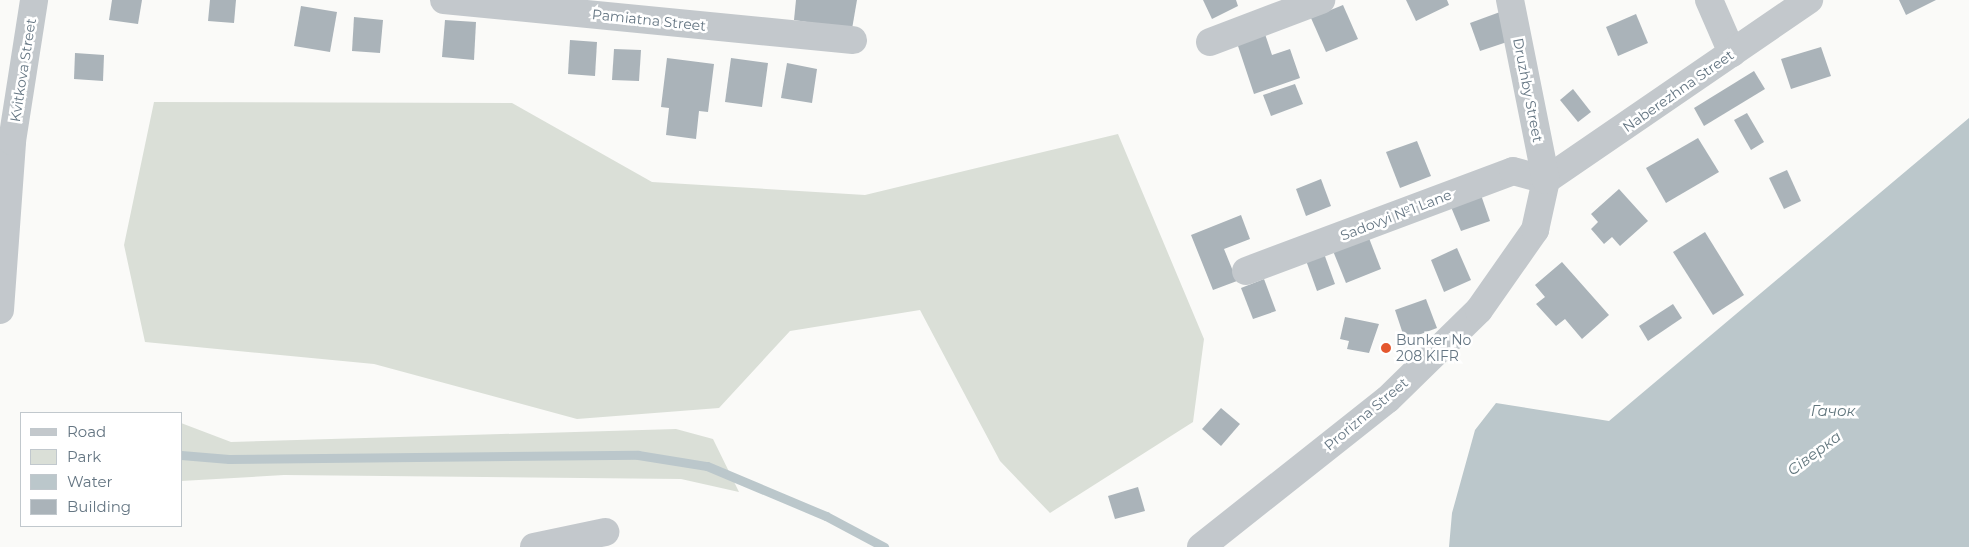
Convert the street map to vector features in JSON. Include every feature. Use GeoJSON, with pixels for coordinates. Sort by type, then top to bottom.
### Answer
{"type":"FeatureCollection","features":[{"type":"Feature","properties":{"kind":"street","name":"Kvitkova Street"},"geometry":{"type":"LineString","coordinates":[[0,310],[12,141],[34,0]]}},
{"type":"Feature","properties":{"kind":"street","name":"Pamiatna Street"},"geometry":{"type":"LineString","coordinates":[[444,0],[853,40]]}},
{"type":"Feature","properties":{"kind":"street"},"geometry":{"type":"LineString","coordinates":[[1210,42],[1321,0]]}},
{"type":"Feature","properties":{"kind":"street","name":"Druzhby Street"},"geometry":{"type":"LineString","coordinates":[[1510,0],[1546,180]]}},
{"type":"Feature","properties":{"kind":"street"},"geometry":{"type":"LineString","coordinates":[[1709,0],[1732,53]]}},
{"type":"Feature","properties":{"kind":"street","name":"Naberezhna Street"},"geometry":{"type":"LineString","coordinates":[[1546,180],[1809,0]]}},
{"type":"Feature","properties":{"kind":"street","name":"Sadovyi №1 Lane"},"geometry":{"type":"LineString","coordinates":[[1246,271],[1513,171],[1546,180]]}},
{"type":"Feature","properties":{"kind":"street","name":"Prorizna Street"},"geometry":{"type":"LineString","coordinates":[[1201,547],[1388,399],[1479,310],[1535,230],[1546,180]]}},
{"type":"Feature","properties":{"kind":"street"},"geometry":{"type":"LineString","coordinates":[[534,547],[605,532]]}},
{"type":"Feature","properties":{"kind":"green space"},"geometry":{"type":"Polygon","coordinates":[[[154,102],[512,103],[652,182],[865,195],[1118,134],[1204,339],[1193,422],[1050,513],[1000,461],[920,310],[790,331],[719,408],[577,419],[374,364],[145,342],[124,245],[154,102]]]}},
{"type":"Feature","properties":{"kind":"green space"},"geometry":{"type":"Polygon","coordinates":[[[182,423],[231,442],[676,429],[713,439],[739,492],[681,479],[284,475],[182,481],[182,423]]]}},
{"type":"Feature","properties":{"kind":"water","name":"Гачок"},"geometry":{"type":"Polygon","coordinates":[[[1969,118],[1969,547],[1449,547],[1452,513],[1475,430],[1496,403],[1609,421],[1969,118]]]}},
{"type":"Feature","properties":{"kind":"building"},"geometry":{"type":"Polygon","coordinates":[[[112,0],[142,0],[138,24],[109,20],[112,0]]]}},
{"type":"Feature","properties":{"kind":"building"},"geometry":{"type":"Polygon","coordinates":[[[210,0],[236,0],[234,23],[208,21],[210,0]]]}},
{"type":"Feature","properties":{"kind":"building"},"geometry":{"type":"Polygon","coordinates":[[[796,0],[857,0],[852,29],[794,20],[796,0]]]}},
{"type":"Feature","properties":{"kind":"building"},"geometry":{"type":"Polygon","coordinates":[[[1203,0],[1236,0],[1238,6],[1212,19],[1203,0]]]}},
{"type":"Feature","properties":{"kind":"building"},"geometry":{"type":"Polygon","coordinates":[[[1406,0],[1447,0],[1449,5],[1416,21],[1406,0]]]}},
{"type":"Feature","properties":{"kind":"building"},"geometry":{"type":"Polygon","coordinates":[[[1899,0],[1936,0],[1906,15],[1899,0]]]}},
{"type":"Feature","properties":{"kind":"building"},"geometry":{"type":"Polygon","coordinates":[[[1343,5],[1358,39],[1326,52],[1311,18],[1343,5]]]}},
{"type":"Feature","properties":{"kind":"building"},"geometry":{"type":"Polygon","coordinates":[[[301,6],[337,12],[330,52],[294,46],[301,6]]]}},
{"type":"Feature","properties":{"kind":"building"},"geometry":{"type":"Polygon","coordinates":[[[1500,12],[1510,41],[1480,51],[1470,23],[1500,12]]]}},
{"type":"Feature","properties":{"kind":"building"},"geometry":{"type":"Polygon","coordinates":[[[1636,14],[1648,43],[1618,56],[1606,27],[1636,14]]]}},
{"type":"Feature","properties":{"kind":"building"},"geometry":{"type":"Polygon","coordinates":[[[354,17],[383,20],[380,53],[352,51],[354,17]]]}},
{"type":"Feature","properties":{"kind":"building"},"geometry":{"type":"Polygon","coordinates":[[[445,20],[476,22],[474,60],[442,57],[445,20]]]}},
{"type":"Feature","properties":{"kind":"building"},"geometry":{"type":"Polygon","coordinates":[[[1264,31],[1272,55],[1290,49],[1300,78],[1254,94],[1236,40],[1264,31]]]}},
{"type":"Feature","properties":{"kind":"building"},"geometry":{"type":"Polygon","coordinates":[[[570,40],[597,42],[595,76],[568,74],[570,40]]]}},
{"type":"Feature","properties":{"kind":"building"},"geometry":{"type":"Polygon","coordinates":[[[1821,47],[1831,76],[1791,89],[1781,59],[1821,47]]]}},
{"type":"Feature","properties":{"kind":"building"},"geometry":{"type":"Polygon","coordinates":[[[614,49],[641,50],[639,81],[612,80],[614,49]]]}},
{"type":"Feature","properties":{"kind":"building"},"geometry":{"type":"Polygon","coordinates":[[[75,53],[104,55],[103,81],[74,79],[75,53]]]}},
{"type":"Feature","properties":{"kind":"building"},"geometry":{"type":"Polygon","coordinates":[[[667,58],[714,64],[708,112],[699,111],[696,139],[666,135],[669,108],[661,107],[667,58]]]}},
{"type":"Feature","properties":{"kind":"building"},"geometry":{"type":"Polygon","coordinates":[[[731,58],[768,63],[762,107],[725,102],[731,58]]]}},
{"type":"Feature","properties":{"kind":"building"},"geometry":{"type":"Polygon","coordinates":[[[787,63],[817,69],[812,103],[781,98],[787,63]]]}},
{"type":"Feature","properties":{"kind":"building"},"geometry":{"type":"Polygon","coordinates":[[[1754,71],[1765,89],[1704,126],[1694,108],[1754,71]]]}},
{"type":"Feature","properties":{"kind":"building"},"geometry":{"type":"Polygon","coordinates":[[[1295,84],[1303,104],[1271,116],[1263,95],[1295,84]]]}},
{"type":"Feature","properties":{"kind":"building"},"geometry":{"type":"Polygon","coordinates":[[[1573,89],[1591,112],[1578,122],[1560,100],[1573,89]]]}},
{"type":"Feature","properties":{"kind":"building"},"geometry":{"type":"Polygon","coordinates":[[[1747,113],[1764,142],[1751,150],[1734,120],[1747,113]]]}},
{"type":"Feature","properties":{"kind":"building"},"geometry":{"type":"Polygon","coordinates":[[[1698,138],[1719,172],[1666,203],[1646,168],[1698,138]]]}},
{"type":"Feature","properties":{"kind":"building"},"geometry":{"type":"Polygon","coordinates":[[[1417,141],[1431,176],[1400,188],[1386,152],[1417,141]]]}},
{"type":"Feature","properties":{"kind":"building"},"geometry":{"type":"Polygon","coordinates":[[[1787,170],[1801,201],[1784,209],[1769,178],[1787,170]]]}},
{"type":"Feature","properties":{"kind":"building"},"geometry":{"type":"Polygon","coordinates":[[[1321,179],[1331,206],[1306,216],[1296,189],[1321,179]]]}},
{"type":"Feature","properties":{"kind":"building"},"geometry":{"type":"Polygon","coordinates":[[[1619,189],[1648,221],[1620,246],[1612,237],[1604,244],[1591,229],[1598,222],[1591,214],[1619,189]]]}},
{"type":"Feature","properties":{"kind":"building"},"geometry":{"type":"Polygon","coordinates":[[[1481,195],[1490,221],[1461,231],[1451,207],[1481,195]]]}},
{"type":"Feature","properties":{"kind":"building"},"geometry":{"type":"Polygon","coordinates":[[[1241,215],[1250,239],[1224,249],[1237,281],[1213,290],[1191,235],[1241,215]]]}},
{"type":"Feature","properties":{"kind":"building"},"geometry":{"type":"Polygon","coordinates":[[[1705,232],[1744,295],[1713,315],[1673,252],[1705,232]]]}},
{"type":"Feature","properties":{"kind":"building"},"geometry":{"type":"Polygon","coordinates":[[[1367,233],[1381,269],[1346,283],[1331,246],[1367,233]]]}},
{"type":"Feature","properties":{"kind":"building"},"geometry":{"type":"Polygon","coordinates":[[[1322,248],[1335,284],[1317,291],[1304,255],[1322,248]]]}},
{"type":"Feature","properties":{"kind":"building"},"geometry":{"type":"Polygon","coordinates":[[[1457,248],[1471,280],[1444,292],[1431,260],[1457,248]]]}},
{"type":"Feature","properties":{"kind":"building"},"geometry":{"type":"Polygon","coordinates":[[[1562,262],[1609,315],[1582,339],[1565,319],[1556,326],[1536,304],[1545,297],[1535,285],[1562,262]]]}},
{"type":"Feature","properties":{"kind":"building"},"geometry":{"type":"Polygon","coordinates":[[[1264,279],[1276,311],[1253,319],[1241,288],[1264,279]]]}},
{"type":"Feature","properties":{"kind":"building"},"geometry":{"type":"Polygon","coordinates":[[[1426,299],[1437,328],[1405,340],[1395,310],[1426,299]]]}},
{"type":"Feature","properties":{"kind":"building"},"geometry":{"type":"Polygon","coordinates":[[[1673,304],[1682,318],[1648,341],[1639,326],[1673,304]]]}},
{"type":"Feature","properties":{"kind":"building"},"geometry":{"type":"Polygon","coordinates":[[[1345,317],[1379,324],[1369,353],[1347,349],[1349,341],[1340,339],[1345,317]]]}},
{"type":"Feature","properties":{"kind":"building"},"geometry":{"type":"Polygon","coordinates":[[[1221,408],[1240,424],[1221,446],[1202,429],[1221,408]]]}},
{"type":"Feature","properties":{"kind":"building"},"geometry":{"type":"Polygon","coordinates":[[[1138,487],[1145,511],[1115,519],[1108,496],[1138,487]]]}},
{"type":"Feature","properties":{"kind":"waterway"},"geometry":{"type":"LineString","coordinates":[[182,455],[229,459],[638,455],[707,466],[826,516],[884,547]]}},
{"type":"Feature","properties":{"kind":"place","name":"Bunker No 208 KIFR"},"geometry":{"type":"Point","coordinates":[1386,348]}},
{"type":"Feature","properties":{"kind":"water label","name":"Сіверка"},"geometry":{"type":"Point","coordinates":[1814,453]}}]}
